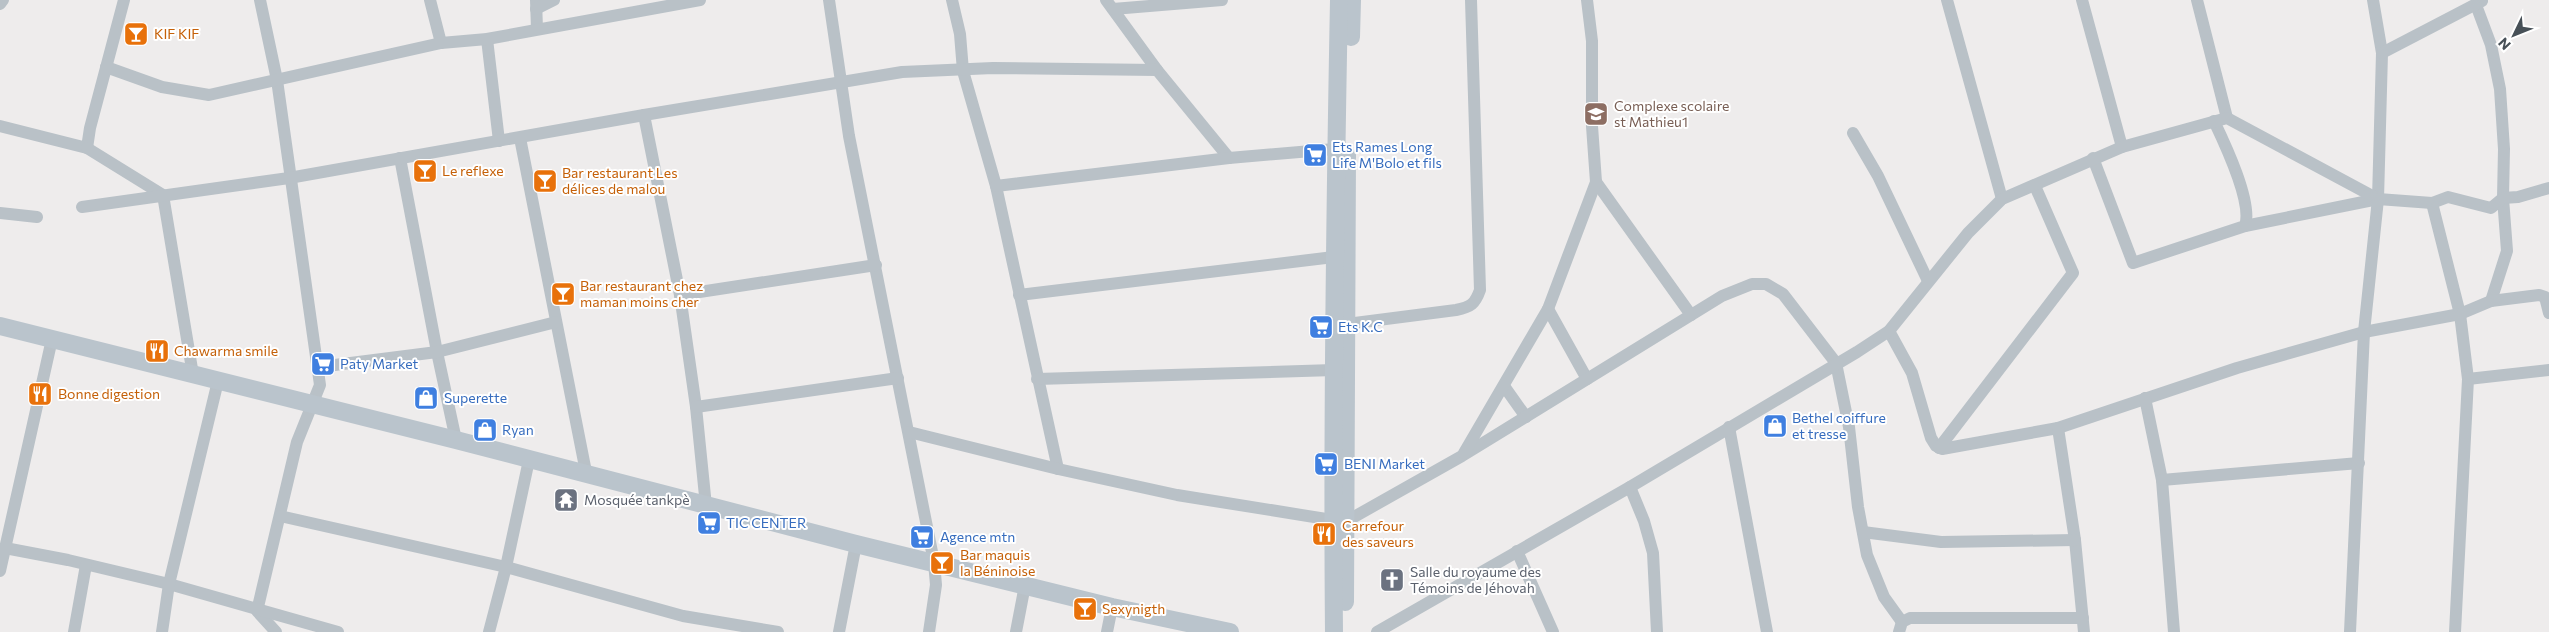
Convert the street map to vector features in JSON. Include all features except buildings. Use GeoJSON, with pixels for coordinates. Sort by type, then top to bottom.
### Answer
{"type":"FeatureCollection","features":[{"type":"Feature","properties":{"kind":"main road"},"geometry":{"type":"LineString","coordinates":[[1334,632],[1347,324],[1335,149],[1339,0]]}},
{"type":"Feature","properties":{"kind":"main road"},"geometry":{"type":"LineString","coordinates":[[1346,632],[1339,522],[1334,370],[1347,144],[1352,0]]}},
{"type":"Feature","properties":{"kind":"main road"},"geometry":{"type":"LineString","coordinates":[[0,326],[218,382],[311,403],[529,460],[586,472],[706,506],[856,544],[1112,607],[1230,632]]}},
{"type":"Feature","properties":{"kind":"street"},"geometry":{"type":"LineString","coordinates":[[0,4],[3,0]]}},
{"type":"Feature","properties":{"kind":"street"},"geometry":{"type":"LineString","coordinates":[[87,148],[90,128],[124,0]]}},
{"type":"Feature","properties":{"kind":"street"},"geometry":{"type":"LineString","coordinates":[[257,611],[297,442],[311,403],[320,385],[319,367],[289,178],[277,80],[260,0]]}},
{"type":"Feature","properties":{"kind":"street"},"geometry":{"type":"LineString","coordinates":[[430,0],[441,43]]}},
{"type":"Feature","properties":{"kind":"street"},"geometry":{"type":"LineString","coordinates":[[537,29],[536,5],[554,0]]}},
{"type":"Feature","properties":{"kind":"street"},"geometry":{"type":"LineString","coordinates":[[106,67],[162,87],[208,94],[441,43],[487,40],[537,29],[700,0]]}},
{"type":"Feature","properties":{"kind":"street"},"geometry":{"type":"LineString","coordinates":[[829,0],[850,136],[934,562],[936,585],[930,632]]}},
{"type":"Feature","properties":{"kind":"street"},"geometry":{"type":"LineString","coordinates":[[952,0],[960,34],[963,71],[996,186],[1058,469]]}},
{"type":"Feature","properties":{"kind":"street"},"geometry":{"type":"LineString","coordinates":[[1109,5],[1222,0]]}},
{"type":"Feature","properties":{"kind":"street"},"geometry":{"type":"LineString","coordinates":[[1347,324],[1469,307],[1475,302],[1480,290],[1471,0]]}},
{"type":"Feature","properties":{"kind":"street"},"geometry":{"type":"LineString","coordinates":[[1462,456],[1548,309],[1596,182],[1592,126],[1592,41],[1587,0]]}},
{"type":"Feature","properties":{"kind":"street"},"geometry":{"type":"LineString","coordinates":[[1947,0],[2002,199]]}},
{"type":"Feature","properties":{"kind":"street"},"geometry":{"type":"LineString","coordinates":[[2082,0],[2122,147]]}},
{"type":"Feature","properties":{"kind":"street"},"geometry":{"type":"LineString","coordinates":[[2197,0],[2221,119],[2247,214],[2245,226]]}},
{"type":"Feature","properties":{"kind":"street"},"geometry":{"type":"LineString","coordinates":[[2350,632],[2364,332],[2378,199],[2382,53],[2373,0]]}},
{"type":"Feature","properties":{"kind":"street"},"geometry":{"type":"LineString","coordinates":[[2382,53],[2480,2],[2492,44],[2500,89],[2504,149],[2503,198],[2507,250],[2491,302]]}},
{"type":"Feature","properties":{"kind":"street"},"geometry":{"type":"LineString","coordinates":[[1109,5],[1157,70],[1229,158]]}},
{"type":"Feature","properties":{"kind":"street"},"geometry":{"type":"LineString","coordinates":[[487,40],[499,141]]}},
{"type":"Feature","properties":{"kind":"street"},"geometry":{"type":"LineString","coordinates":[[82,207],[289,178],[644,115],[902,72],[963,71],[993,68],[1157,70]]}},
{"type":"Feature","properties":{"kind":"street"},"geometry":{"type":"LineString","coordinates":[[644,115],[680,295],[696,406],[706,506]]}},
{"type":"Feature","properties":{"kind":"street"},"geometry":{"type":"LineString","coordinates":[[1377,632],[1630,487],[1889,331],[1968,233],[2002,199],[2035,186],[2093,158],[2122,147],[2221,119],[2378,199]]}},
{"type":"Feature","properties":{"kind":"street"},"geometry":{"type":"LineString","coordinates":[[0,126],[87,148],[163,195],[194,376]]}},
{"type":"Feature","properties":{"kind":"street"},"geometry":{"type":"LineString","coordinates":[[1852,133],[1878,176],[1928,281]]}},
{"type":"Feature","properties":{"kind":"street"},"geometry":{"type":"LineString","coordinates":[[520,138],[586,472]]}},
{"type":"Feature","properties":{"kind":"street"},"geometry":{"type":"LineString","coordinates":[[996,186],[1229,158],[1335,149]]}},
{"type":"Feature","properties":{"kind":"street"},"geometry":{"type":"LineString","coordinates":[[400,158],[456,440]]}},
{"type":"Feature","properties":{"kind":"street"},"geometry":{"type":"LineString","coordinates":[[2093,158],[2133,263],[2245,226],[2378,199],[2432,204],[2448,197],[2491,208],[2503,198],[2518,197],[2549,188]]}},
{"type":"Feature","properties":{"kind":"street"},"geometry":{"type":"LineString","coordinates":[[1596,182],[1691,315]]}},
{"type":"Feature","properties":{"kind":"street"},"geometry":{"type":"LineString","coordinates":[[1939,448],[2073,273],[2035,186]]}},
{"type":"Feature","properties":{"kind":"street"},"geometry":{"type":"LineString","coordinates":[[2432,204],[2460,314],[2468,379],[2455,632]]}},
{"type":"Feature","properties":{"kind":"street"},"geometry":{"type":"LineString","coordinates":[[0,213],[36,217]]}},
{"type":"Feature","properties":{"kind":"street"},"geometry":{"type":"LineString","coordinates":[[1019,295],[1341,256]]}},
{"type":"Feature","properties":{"kind":"street"},"geometry":{"type":"LineString","coordinates":[[680,295],[876,264]]}},
{"type":"Feature","properties":{"kind":"street"},"geometry":{"type":"LineString","coordinates":[[908,432],[1058,469],[1178,495],[1339,522],[1462,456],[1691,315],[1738,289],[1752,284],[1766,284],[1783,294],[1836,363],[1849,427],[1867,555],[1884,597],[1901,627],[1910,618],[2083,618]]}},
{"type":"Feature","properties":{"kind":"street"},"geometry":{"type":"LineString","coordinates":[[1939,448],[2058,428],[2237,368],[2364,332],[2460,314],[2491,302],[2539,294],[2545,297],[2549,313]]}},
{"type":"Feature","properties":{"kind":"street"},"geometry":{"type":"LineString","coordinates":[[1548,309],[1588,379]]}},
{"type":"Feature","properties":{"kind":"street"},"geometry":{"type":"LineString","coordinates":[[319,367],[437,352],[556,322]]}},
{"type":"Feature","properties":{"kind":"street"},"geometry":{"type":"LineString","coordinates":[[1889,331],[1912,373],[1932,438],[1939,448]]}},
{"type":"Feature","properties":{"kind":"street"},"geometry":{"type":"LineString","coordinates":[[0,570],[52,338]]}},
{"type":"Feature","properties":{"kind":"street"},"geometry":{"type":"LineString","coordinates":[[1037,379],[1334,370]]}},
{"type":"Feature","properties":{"kind":"street"},"geometry":{"type":"LineString","coordinates":[[2468,379],[2549,370]]}},
{"type":"Feature","properties":{"kind":"street"},"geometry":{"type":"LineString","coordinates":[[696,406],[898,378]]}},
{"type":"Feature","properties":{"kind":"street"},"geometry":{"type":"LineString","coordinates":[[162,632],[169,584],[218,382]]}},
{"type":"Feature","properties":{"kind":"street"},"geometry":{"type":"LineString","coordinates":[[1504,386],[1526,417]]}},
{"type":"Feature","properties":{"kind":"street"},"geometry":{"type":"LineString","coordinates":[[2145,398],[2162,480],[2174,632]]}},
{"type":"Feature","properties":{"kind":"street"},"geometry":{"type":"LineString","coordinates":[[1729,427],[1767,632]]}},
{"type":"Feature","properties":{"kind":"street"},"geometry":{"type":"LineString","coordinates":[[2058,428],[2075,540],[2084,632]]}},
{"type":"Feature","properties":{"kind":"street"},"geometry":{"type":"LineString","coordinates":[[489,632],[506,567],[529,460]]}},
{"type":"Feature","properties":{"kind":"street"},"geometry":{"type":"LineString","coordinates":[[2162,480],[2359,462]]}},
{"type":"Feature","properties":{"kind":"street"},"geometry":{"type":"LineString","coordinates":[[1630,487],[1644,521],[1653,552],[1658,632]]}},
{"type":"Feature","properties":{"kind":"street"},"geometry":{"type":"LineString","coordinates":[[280,516],[506,567],[682,616],[778,632]]}},
{"type":"Feature","properties":{"kind":"street"},"geometry":{"type":"LineString","coordinates":[[1863,532],[1941,542],[2075,540]]}},
{"type":"Feature","properties":{"kind":"street"},"geometry":{"type":"LineString","coordinates":[[839,632],[856,544]]}},
{"type":"Feature","properties":{"kind":"street"},"geometry":{"type":"LineString","coordinates":[[5,548],[68,560],[86,566],[169,584],[257,611],[338,632]]}},
{"type":"Feature","properties":{"kind":"street"},"geometry":{"type":"LineString","coordinates":[[1517,551],[1553,632]]}},
{"type":"Feature","properties":{"kind":"street"},"geometry":{"type":"LineString","coordinates":[[74,632],[86,566]]}},
{"type":"Feature","properties":{"kind":"street"},"geometry":{"type":"LineString","coordinates":[[1016,632],[1025,585]]}},
{"type":"Feature","properties":{"kind":"street"},"geometry":{"type":"LineString","coordinates":[[1108,632],[1112,607]]}},
{"type":"Feature","properties":{"kind":"street"},"geometry":{"type":"LineString","coordinates":[[257,611],[276,632]]}},
{"type":"Feature","properties":{"kind":"place","name":"KIF KIF"},"geometry":{"type":"Point","coordinates":[136,34]}},
{"type":"Feature","properties":{"kind":"place","name":"Complexe scolaire st Mathieu1"},"geometry":{"type":"Point","coordinates":[1596,114]}},
{"type":"Feature","properties":{"kind":"place","name":"Ets Rames Long Life M'Bolo et fils"},"geometry":{"type":"Point","coordinates":[1315,155]}},
{"type":"Feature","properties":{"kind":"place","name":"Le reflexe"},"geometry":{"type":"Point","coordinates":[425,171]}},
{"type":"Feature","properties":{"kind":"place","name":"Bar restaurant Les délices de malou"},"geometry":{"type":"Point","coordinates":[545,181]}},
{"type":"Feature","properties":{"kind":"place","name":"Bar restaurant chez maman moins cher"},"geometry":{"type":"Point","coordinates":[563,294]}},
{"type":"Feature","properties":{"kind":"place","name":"Ets K.C"},"geometry":{"type":"Point","coordinates":[1321,327]}},
{"type":"Feature","properties":{"kind":"place","name":"Chawarma smile"},"geometry":{"type":"Point","coordinates":[157,351]}},
{"type":"Feature","properties":{"kind":"place","name":"Paty Market"},"geometry":{"type":"Point","coordinates":[323,364]}},
{"type":"Feature","properties":{"kind":"place","name":"Bonne digestion"},"geometry":{"type":"Point","coordinates":[40,394]}},
{"type":"Feature","properties":{"kind":"place","name":"Superette"},"geometry":{"type":"Point","coordinates":[426,398]}},
{"type":"Feature","properties":{"kind":"place","name":"Bethel coiffure et tresse"},"geometry":{"type":"Point","coordinates":[1775,426]}},
{"type":"Feature","properties":{"kind":"place","name":"Ryan"},"geometry":{"type":"Point","coordinates":[485,430]}},
{"type":"Feature","properties":{"kind":"place","name":"BENI Market"},"geometry":{"type":"Point","coordinates":[1326,464]}},
{"type":"Feature","properties":{"kind":"place","name":"Mosquée tankpè"},"geometry":{"type":"Point","coordinates":[566,500]}},
{"type":"Feature","properties":{"kind":"place","name":"TIC CENTER"},"geometry":{"type":"Point","coordinates":[709,523]}},
{"type":"Feature","properties":{"kind":"place","name":"Carrefour des saveurs"},"geometry":{"type":"Point","coordinates":[1324,534]}},
{"type":"Feature","properties":{"kind":"place","name":"Agence mtn"},"geometry":{"type":"Point","coordinates":[922,537]}},
{"type":"Feature","properties":{"kind":"place","name":"Bar maquis la Béninoise"},"geometry":{"type":"Point","coordinates":[942,563]}},
{"type":"Feature","properties":{"kind":"place","name":"Salle du royaume des Témoins de Jéhovah"},"geometry":{"type":"Point","coordinates":[1392,580]}},
{"type":"Feature","properties":{"kind":"place","name":"Sexynigth"},"geometry":{"type":"Point","coordinates":[1085,609]}}]}
